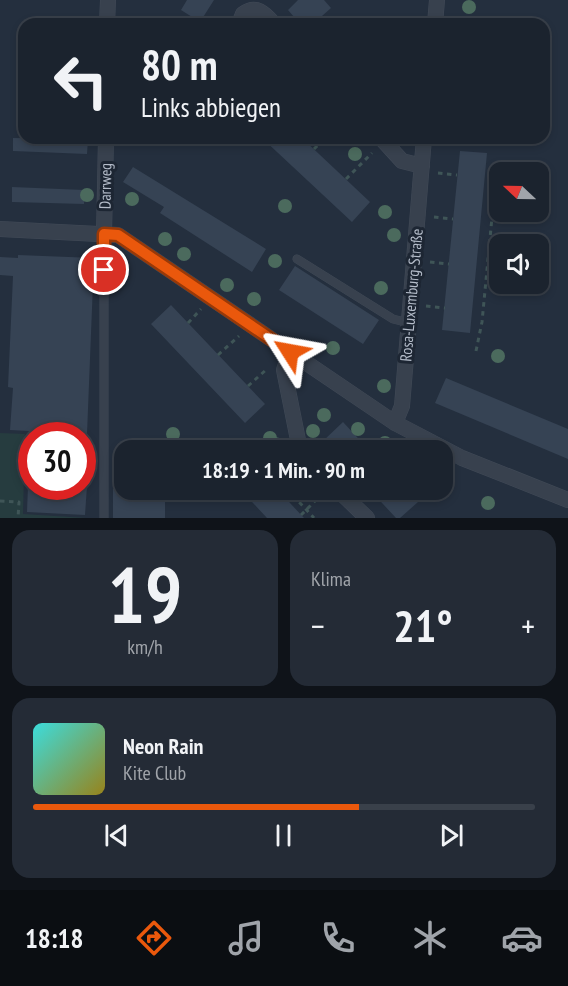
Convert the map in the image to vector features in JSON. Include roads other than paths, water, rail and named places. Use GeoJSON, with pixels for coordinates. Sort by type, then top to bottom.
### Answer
{"type":"FeatureCollection","features":[{"type":"Feature","properties":{"kind":"street"},"geometry":{"type":"LineString","coordinates":[[107,18],[108,0]]}},
{"type":"Feature","properties":{"kind":"street"},"geometry":{"type":"LineString","coordinates":[[436,18],[437,0]]}},
{"type":"Feature","properties":{"kind":"street"},"geometry":{"type":"LineString","coordinates":[[241,18],[243,14],[254,9],[261,11],[268,18]]}},
{"type":"Feature","properties":{"kind":"street","name":"Darrweg"},"geometry":{"type":"LineString","coordinates":[[104,234],[106,144]]}},
{"type":"Feature","properties":{"kind":"street"},"geometry":{"type":"LineString","coordinates":[[381,144],[402,161],[427,169]]}},
{"type":"Feature","properties":{"kind":"street","name":"Rosa-Luxemburg-Straße"},"geometry":{"type":"LineString","coordinates":[[394,423],[402,406],[427,169],[425,144]]}},
{"type":"Feature","properties":{"kind":"street"},"geometry":{"type":"LineString","coordinates":[[0,229],[118,235],[394,423],[462,458],[568,500]]}},
{"type":"Feature","properties":{"kind":"street"},"geometry":{"type":"LineString","coordinates":[[290,352],[284,367],[298,440]]}},
{"type":"Feature","properties":{"kind":"street"},"geometry":{"type":"LineString","coordinates":[[348,500],[367,518]]}},
{"type":"Feature","properties":{"kind":"lane"},"geometry":{"type":"LineString","coordinates":[[104,234],[104,518]]}},
{"type":"Feature","properties":{"kind":"lane"},"geometry":{"type":"LineString","coordinates":[[297,259],[393,320],[409,323]]}}]}
